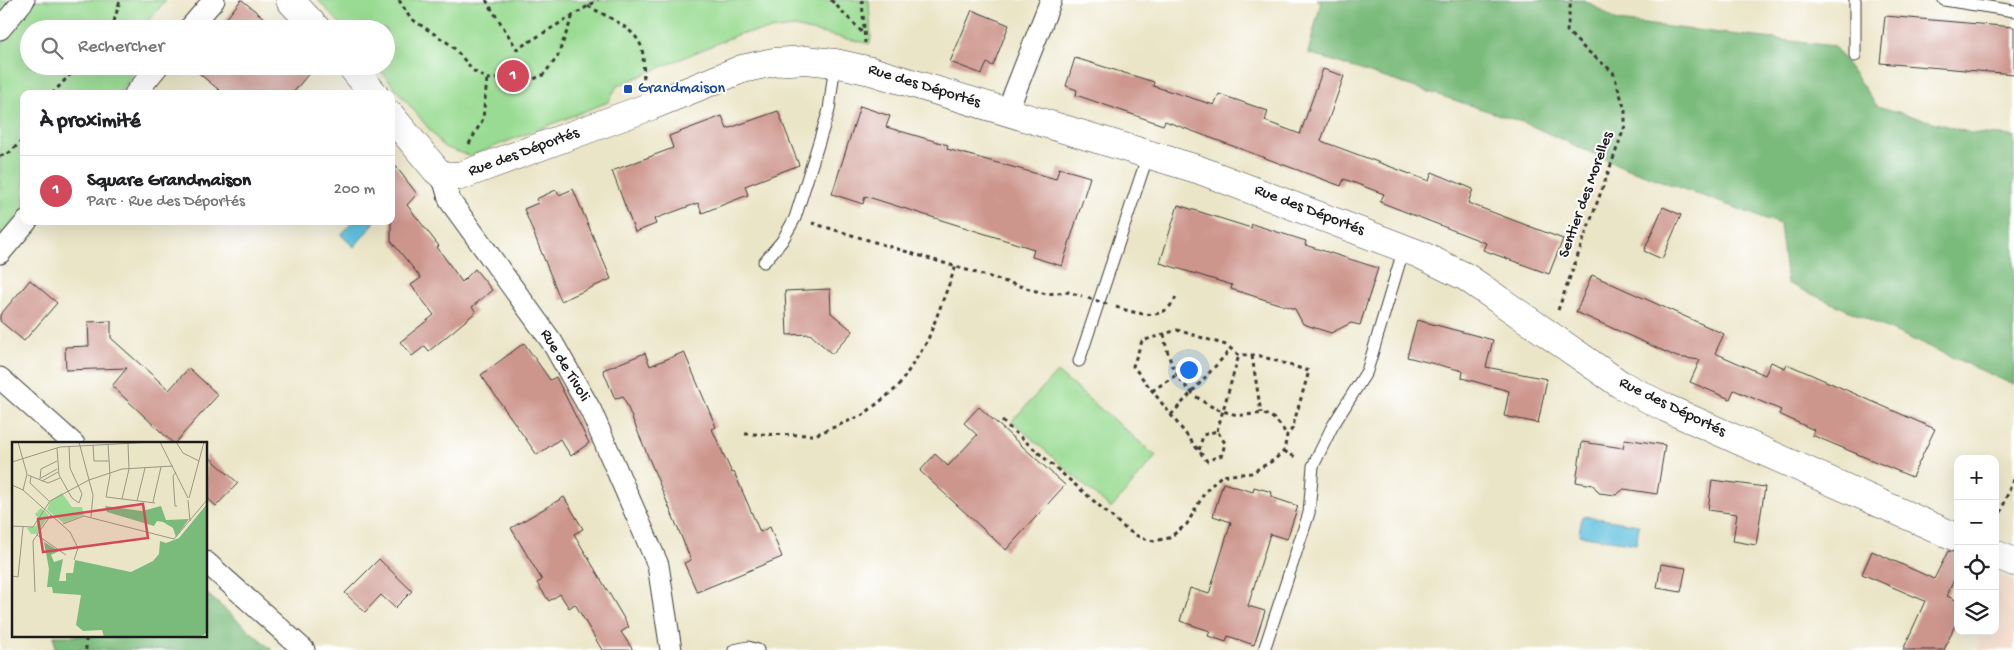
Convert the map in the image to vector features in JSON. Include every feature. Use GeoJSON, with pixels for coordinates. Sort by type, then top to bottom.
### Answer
{"type":"FeatureCollection","features":[{"type":"Feature","properties":{"kind":"street"},"geometry":{"type":"LineString","coordinates":[[0,29],[24,0]]}},
{"type":"Feature","properties":{"kind":"street"},"geometry":{"type":"LineString","coordinates":[[197,20],[214,0]]}},
{"type":"Feature","properties":{"kind":"street"},"geometry":{"type":"LineString","coordinates":[[290,0],[309,20]]}},
{"type":"Feature","properties":{"kind":"street"},"geometry":{"type":"LineString","coordinates":[[1007,112],[1051,0]]}},
{"type":"Feature","properties":{"kind":"street","name":"Rue des Déportés"},"geometry":{"type":"LineString","coordinates":[[442,175],[452,177],[472,173],[651,106],[742,69],[774,62],[806,60],[835,63],[871,71],[1197,169],[1404,248],[1466,277],[1620,384],[1666,408],[1954,536]]}},
{"type":"Feature","properties":{"kind":"street"},"geometry":{"type":"LineString","coordinates":[[137,90],[150,75]]}},
{"type":"Feature","properties":{"kind":"street"},"geometry":{"type":"LineString","coordinates":[[358,75],[371,90]]}},
{"type":"Feature","properties":{"kind":"street","name":"Rue de Tivoli"},"geometry":{"type":"LineString","coordinates":[[395,121],[429,164],[442,175],[450,201],[552,342],[591,412],[658,565],[671,650]]}},
{"type":"Feature","properties":{"kind":"street"},"geometry":{"type":"LineString","coordinates":[[0,253],[24,225]]}},
{"type":"Feature","properties":{"kind":"street"},"geometry":{"type":"LineString","coordinates":[[0,378],[72,442]]}},
{"type":"Feature","properties":{"kind":"street"},"geometry":{"type":"LineString","coordinates":[[1999,556],[2014,562]]}},
{"type":"Feature","properties":{"kind":"street"},"geometry":{"type":"LineString","coordinates":[[208,564],[304,650]]}},
{"type":"Feature","properties":{"kind":"lane"},"geometry":{"type":"LineString","coordinates":[[1855,0],[1855,56]]}},
{"type":"Feature","properties":{"kind":"lane"},"geometry":{"type":"LineString","coordinates":[[1944,0],[2014,11]]}},
{"type":"Feature","properties":{"kind":"lane"},"geometry":{"type":"LineString","coordinates":[[764,262],[782,241],[795,218],[829,110],[835,63]]}},
{"type":"Feature","properties":{"kind":"lane"},"geometry":{"type":"LineString","coordinates":[[1079,360],[1148,155]]}},
{"type":"Feature","properties":{"kind":"lane"},"geometry":{"type":"LineString","coordinates":[[1264,650],[1309,513],[1313,466],[1332,427],[1367,372],[1404,248]]}},
{"type":"Feature","properties":{"kind":"lane"},"geometry":{"type":"LineString","coordinates":[[734,650],[748,647],[758,650]]}},
{"type":"Feature","properties":{"kind":"path"},"geometry":{"type":"LineString","coordinates":[[114,20],[120,0]]}},
{"type":"Feature","properties":{"kind":"path"},"geometry":{"type":"LineString","coordinates":[[399,0],[410,18],[451,45],[474,71],[487,79],[499,78],[529,81],[543,75],[557,58],[573,15]]}},
{"type":"Feature","properties":{"kind":"path"},"geometry":{"type":"LineString","coordinates":[[486,0],[517,49],[598,0]]}},
{"type":"Feature","properties":{"kind":"path"},"geometry":{"type":"LineString","coordinates":[[831,0],[863,33]]}},
{"type":"Feature","properties":{"kind":"path"},"geometry":{"type":"LineString","coordinates":[[862,0],[863,33],[871,71]]}},
{"type":"Feature","properties":{"kind":"path","name":"Sentier des Morelles"},"geometry":{"type":"LineString","coordinates":[[1563,299],[1625,126],[1621,92],[1613,72],[1567,31],[1571,0]]}},
{"type":"Feature","properties":{"kind":"path"},"geometry":{"type":"LineString","coordinates":[[588,6],[625,28],[636,38],[642,48],[645,85],[651,106]]}},
{"type":"Feature","properties":{"kind":"path"},"geometry":{"type":"LineString","coordinates":[[56,90],[70,75]]}},
{"type":"Feature","properties":{"kind":"path"},"geometry":{"type":"LineString","coordinates":[[472,173],[466,155],[483,118],[487,79]]}},
{"type":"Feature","properties":{"kind":"path"},"geometry":{"type":"LineString","coordinates":[[0,156],[9,154],[20,143]]}},
{"type":"Feature","properties":{"kind":"path"},"geometry":{"type":"LineString","coordinates":[[795,218],[1046,294],[1068,292],[1144,316],[1165,310],[1173,305],[1177,294]]}},
{"type":"Feature","properties":{"kind":"path"},"geometry":{"type":"LineString","coordinates":[[745,434],[815,435],[863,415],[898,387],[922,349],[956,266]]}},
{"type":"Feature","properties":{"kind":"path"},"geometry":{"type":"LineString","coordinates":[[1002,421],[1127,530],[1141,538],[1154,541],[1169,538],[1186,524],[1205,492],[1221,476],[1251,473],[1274,460],[1284,451],[1287,435],[1292,429],[1309,371],[1257,355],[1239,355],[1230,350],[1226,345],[1177,330],[1142,341],[1133,366],[1207,461],[1222,455],[1225,443],[1218,431],[1239,355]]}},
{"type":"Feature","properties":{"kind":"path"},"geometry":{"type":"LineString","coordinates":[[1164,334],[1168,358],[1176,376],[1191,393],[1223,412],[1241,415],[1261,413],[1276,421],[1287,435]]}},
{"type":"Feature","properties":{"kind":"path"},"geometry":{"type":"LineString","coordinates":[[1172,415],[1230,350]]}},
{"type":"Feature","properties":{"kind":"path"},"geometry":{"type":"LineString","coordinates":[[1252,356],[1261,413]]}},
{"type":"Feature","properties":{"kind":"path"},"geometry":{"type":"LineString","coordinates":[[1152,390],[1176,376]]}},
{"type":"Feature","properties":{"kind":"path"},"geometry":{"type":"LineString","coordinates":[[1199,450],[1203,435],[1218,431]]}},
{"type":"Feature","properties":{"kind":"path"},"geometry":{"type":"LineString","coordinates":[[1999,518],[2014,477]]}},
{"type":"Feature","properties":{"kind":"shaded area"},"geometry":{"type":"Polygon","coordinates":[[[1999,575],[2014,581],[2014,650],[1979,650],[1979,635],[1999,635],[1999,575]]]}},
{"type":"Feature","properties":{"kind":"green space"},"geometry":{"type":"Polygon","coordinates":[[[0,0],[166,0],[149,20],[20,20],[20,75],[132,75],[122,90],[20,90],[20,213],[0,236],[0,46],[12,30],[0,21],[0,0]]]}},
{"type":"Feature","properties":{"kind":"green space"},"geometry":{"type":"Polygon","coordinates":[[[318,0],[869,0],[871,38],[870,44],[794,27],[739,34],[617,86],[608,102],[470,156],[444,147],[384,75],[395,75],[395,20],[337,20],[318,0]]]}},
{"type":"Feature","properties":{"kind":"green space"},"geometry":{"type":"Polygon","coordinates":[[[1317,0],[1585,0],[1617,21],[1834,46],[1877,106],[1971,133],[2014,136],[2014,385],[1787,283],[1780,224],[1623,167],[1525,123],[1308,53],[1321,2],[1317,0]]]}},
{"type":"Feature","properties":{"kind":"green space"},"geometry":{"type":"Polygon","coordinates":[[[1057,372],[1156,456],[1111,509],[1012,421],[1057,372]]]}},
{"type":"Feature","properties":{"kind":"green space"},"geometry":{"type":"Polygon","coordinates":[[[208,595],[272,650],[55,650],[54,638],[208,638],[208,595]]]}},
{"type":"Feature","properties":{"kind":"water"},"geometry":{"type":"Polygon","coordinates":[[[350,225],[372,225],[354,247],[341,235],[350,225]]]}},
{"type":"Feature","properties":{"kind":"water"},"geometry":{"type":"Polygon","coordinates":[[[1582,516],[1639,525],[1636,544],[1579,535],[1582,516]]]}},
{"type":"Feature","properties":{"kind":"building"},"geometry":{"type":"Polygon","coordinates":[[[242,0],[266,20],[225,20],[242,0]]]}},
{"type":"Feature","properties":{"kind":"building"},"geometry":{"type":"Polygon","coordinates":[[[972,10],[1009,25],[993,66],[987,63],[982,74],[950,62],[972,10]]]}},
{"type":"Feature","properties":{"kind":"building"},"geometry":{"type":"Polygon","coordinates":[[[1885,16],[2014,27],[2014,74],[1880,63],[1885,16]]]}},
{"type":"Feature","properties":{"kind":"building"},"geometry":{"type":"Polygon","coordinates":[[[1075,58],[1154,82],[1153,86],[1214,105],[1219,94],[1268,111],[1265,121],[1300,134],[1323,69],[1344,76],[1321,141],[1429,181],[1432,172],[1473,189],[1468,203],[1563,239],[1549,274],[1483,250],[1486,243],[1380,202],[1384,194],[1344,179],[1341,186],[1165,121],[1163,125],[1076,95],[1077,90],[1066,86],[1075,58]]]}},
{"type":"Feature","properties":{"kind":"building"},"geometry":{"type":"Polygon","coordinates":[[[201,75],[308,75],[295,90],[219,90],[201,75]]]}},
{"type":"Feature","properties":{"kind":"building"},"geometry":{"type":"Polygon","coordinates":[[[860,106],[890,116],[886,127],[948,145],[947,149],[1056,179],[1059,168],[1090,177],[1062,266],[1032,257],[1034,249],[865,196],[863,204],[832,194],[860,106]]]}},
{"type":"Feature","properties":{"kind":"building"},"geometry":{"type":"Polygon","coordinates":[[[778,111],[799,165],[745,186],[748,195],[702,213],[698,203],[654,219],[656,224],[635,232],[612,171],[673,148],[669,136],[722,116],[727,129],[778,111]]]}},
{"type":"Feature","properties":{"kind":"building"},"geometry":{"type":"Polygon","coordinates":[[[395,165],[417,194],[407,205],[439,246],[437,247],[462,282],[475,269],[492,290],[472,307],[476,312],[429,351],[425,346],[412,356],[400,342],[434,315],[411,285],[421,278],[391,241],[391,225],[395,225],[395,165]]]}},
{"type":"Feature","properties":{"kind":"building"},"geometry":{"type":"Polygon","coordinates":[[[573,189],[611,279],[561,301],[524,209],[538,203],[536,199],[556,190],[559,195],[573,189]]]}},
{"type":"Feature","properties":{"kind":"building"},"geometry":{"type":"Polygon","coordinates":[[[1178,205],[1251,228],[1252,224],[1306,241],[1305,245],[1378,268],[1360,325],[1351,323],[1331,333],[1303,324],[1295,309],[1231,289],[1232,285],[1160,263],[1178,205]]]}},
{"type":"Feature","properties":{"kind":"building"},"geometry":{"type":"Polygon","coordinates":[[[1663,207],[1681,215],[1662,259],[1644,251],[1663,207]]]}},
{"type":"Feature","properties":{"kind":"building"},"geometry":{"type":"Polygon","coordinates":[[[1592,275],[1724,334],[1715,353],[1765,375],[1771,362],[1785,368],[1787,364],[1935,429],[1912,477],[1812,435],[1814,430],[1779,414],[1781,410],[1734,390],[1730,399],[1690,382],[1700,360],[1677,357],[1576,312],[1592,275]]]}},
{"type":"Feature","properties":{"kind":"building"},"geometry":{"type":"Polygon","coordinates":[[[30,280],[57,303],[24,341],[0,321],[0,315],[30,280]]]}},
{"type":"Feature","properties":{"kind":"building"},"geometry":{"type":"Polygon","coordinates":[[[830,289],[831,313],[853,331],[832,354],[810,334],[787,335],[785,291],[830,289]]]}},
{"type":"Feature","properties":{"kind":"building"},"geometry":{"type":"Polygon","coordinates":[[[1417,320],[1493,340],[1486,367],[1547,379],[1538,423],[1504,416],[1509,391],[1462,378],[1463,371],[1407,357],[1417,320]]]}},
{"type":"Feature","properties":{"kind":"building"},"geometry":{"type":"Polygon","coordinates":[[[111,321],[111,338],[169,390],[189,368],[218,395],[176,442],[172,442],[112,386],[127,368],[66,370],[65,347],[89,346],[88,322],[111,321]]]}},
{"type":"Feature","properties":{"kind":"building"},"geometry":{"type":"Polygon","coordinates":[[[524,343],[550,380],[556,377],[589,443],[571,456],[560,439],[537,455],[481,375],[524,343]]]}},
{"type":"Feature","properties":{"kind":"building"},"geometry":{"type":"Polygon","coordinates":[[[684,352],[716,427],[712,429],[732,473],[734,472],[760,532],[770,527],[782,557],[697,592],[684,563],[691,560],[623,396],[615,399],[603,370],[645,353],[650,366],[684,352]]]}},
{"type":"Feature","properties":{"kind":"building"},"geometry":{"type":"Polygon","coordinates":[[[979,407],[1065,485],[1006,550],[920,471],[935,454],[948,466],[977,435],[964,423],[979,407]]]}},
{"type":"Feature","properties":{"kind":"building"},"geometry":{"type":"Polygon","coordinates":[[[1625,439],[1665,445],[1657,494],[1624,489],[1616,495],[1599,493],[1593,485],[1576,482],[1582,442],[1623,448],[1625,439]]]}},
{"type":"Feature","properties":{"kind":"building"},"geometry":{"type":"Polygon","coordinates":[[[208,456],[238,483],[216,506],[208,499],[208,456]]]}},
{"type":"Feature","properties":{"kind":"building"},"geometry":{"type":"Polygon","coordinates":[[[1712,480],[1765,487],[1756,545],[1733,541],[1737,514],[1708,510],[1712,480]]]}},
{"type":"Feature","properties":{"kind":"building"},"geometry":{"type":"Polygon","coordinates":[[[1223,483],[1253,492],[1254,487],[1272,492],[1271,497],[1298,506],[1287,539],[1270,534],[1248,606],[1265,611],[1254,645],[1228,636],[1226,642],[1208,636],[1210,631],[1180,621],[1190,588],[1209,594],[1231,522],[1213,516],[1223,483]]]}},
{"type":"Feature","properties":{"kind":"building"},"geometry":{"type":"Polygon","coordinates":[[[564,497],[583,529],[574,534],[629,627],[621,632],[633,650],[602,650],[575,604],[569,608],[560,594],[549,601],[537,583],[542,580],[511,528],[564,497]]]}},
{"type":"Feature","properties":{"kind":"building"},"geometry":{"type":"Polygon","coordinates":[[[1872,551],[1934,579],[1948,551],[1954,552],[1954,579],[1947,596],[1954,599],[1954,627],[1944,650],[1903,650],[1925,601],[1862,574],[1872,551]]]}},
{"type":"Feature","properties":{"kind":"building"},"geometry":{"type":"Polygon","coordinates":[[[379,559],[412,591],[395,608],[381,595],[365,612],[345,593],[379,559]]]}},
{"type":"Feature","properties":{"kind":"building"},"geometry":{"type":"Polygon","coordinates":[[[1661,564],[1686,568],[1681,592],[1657,588],[1661,564]]]}},
{"type":"Feature","properties":{"kind":"place","name":"Square Grandmaison"},"geometry":{"type":"Point","coordinates":[513,76]}},
{"type":"Feature","properties":{"kind":"place","name":"Grandmaison"},"geometry":{"type":"Point","coordinates":[628,89]}}]}
